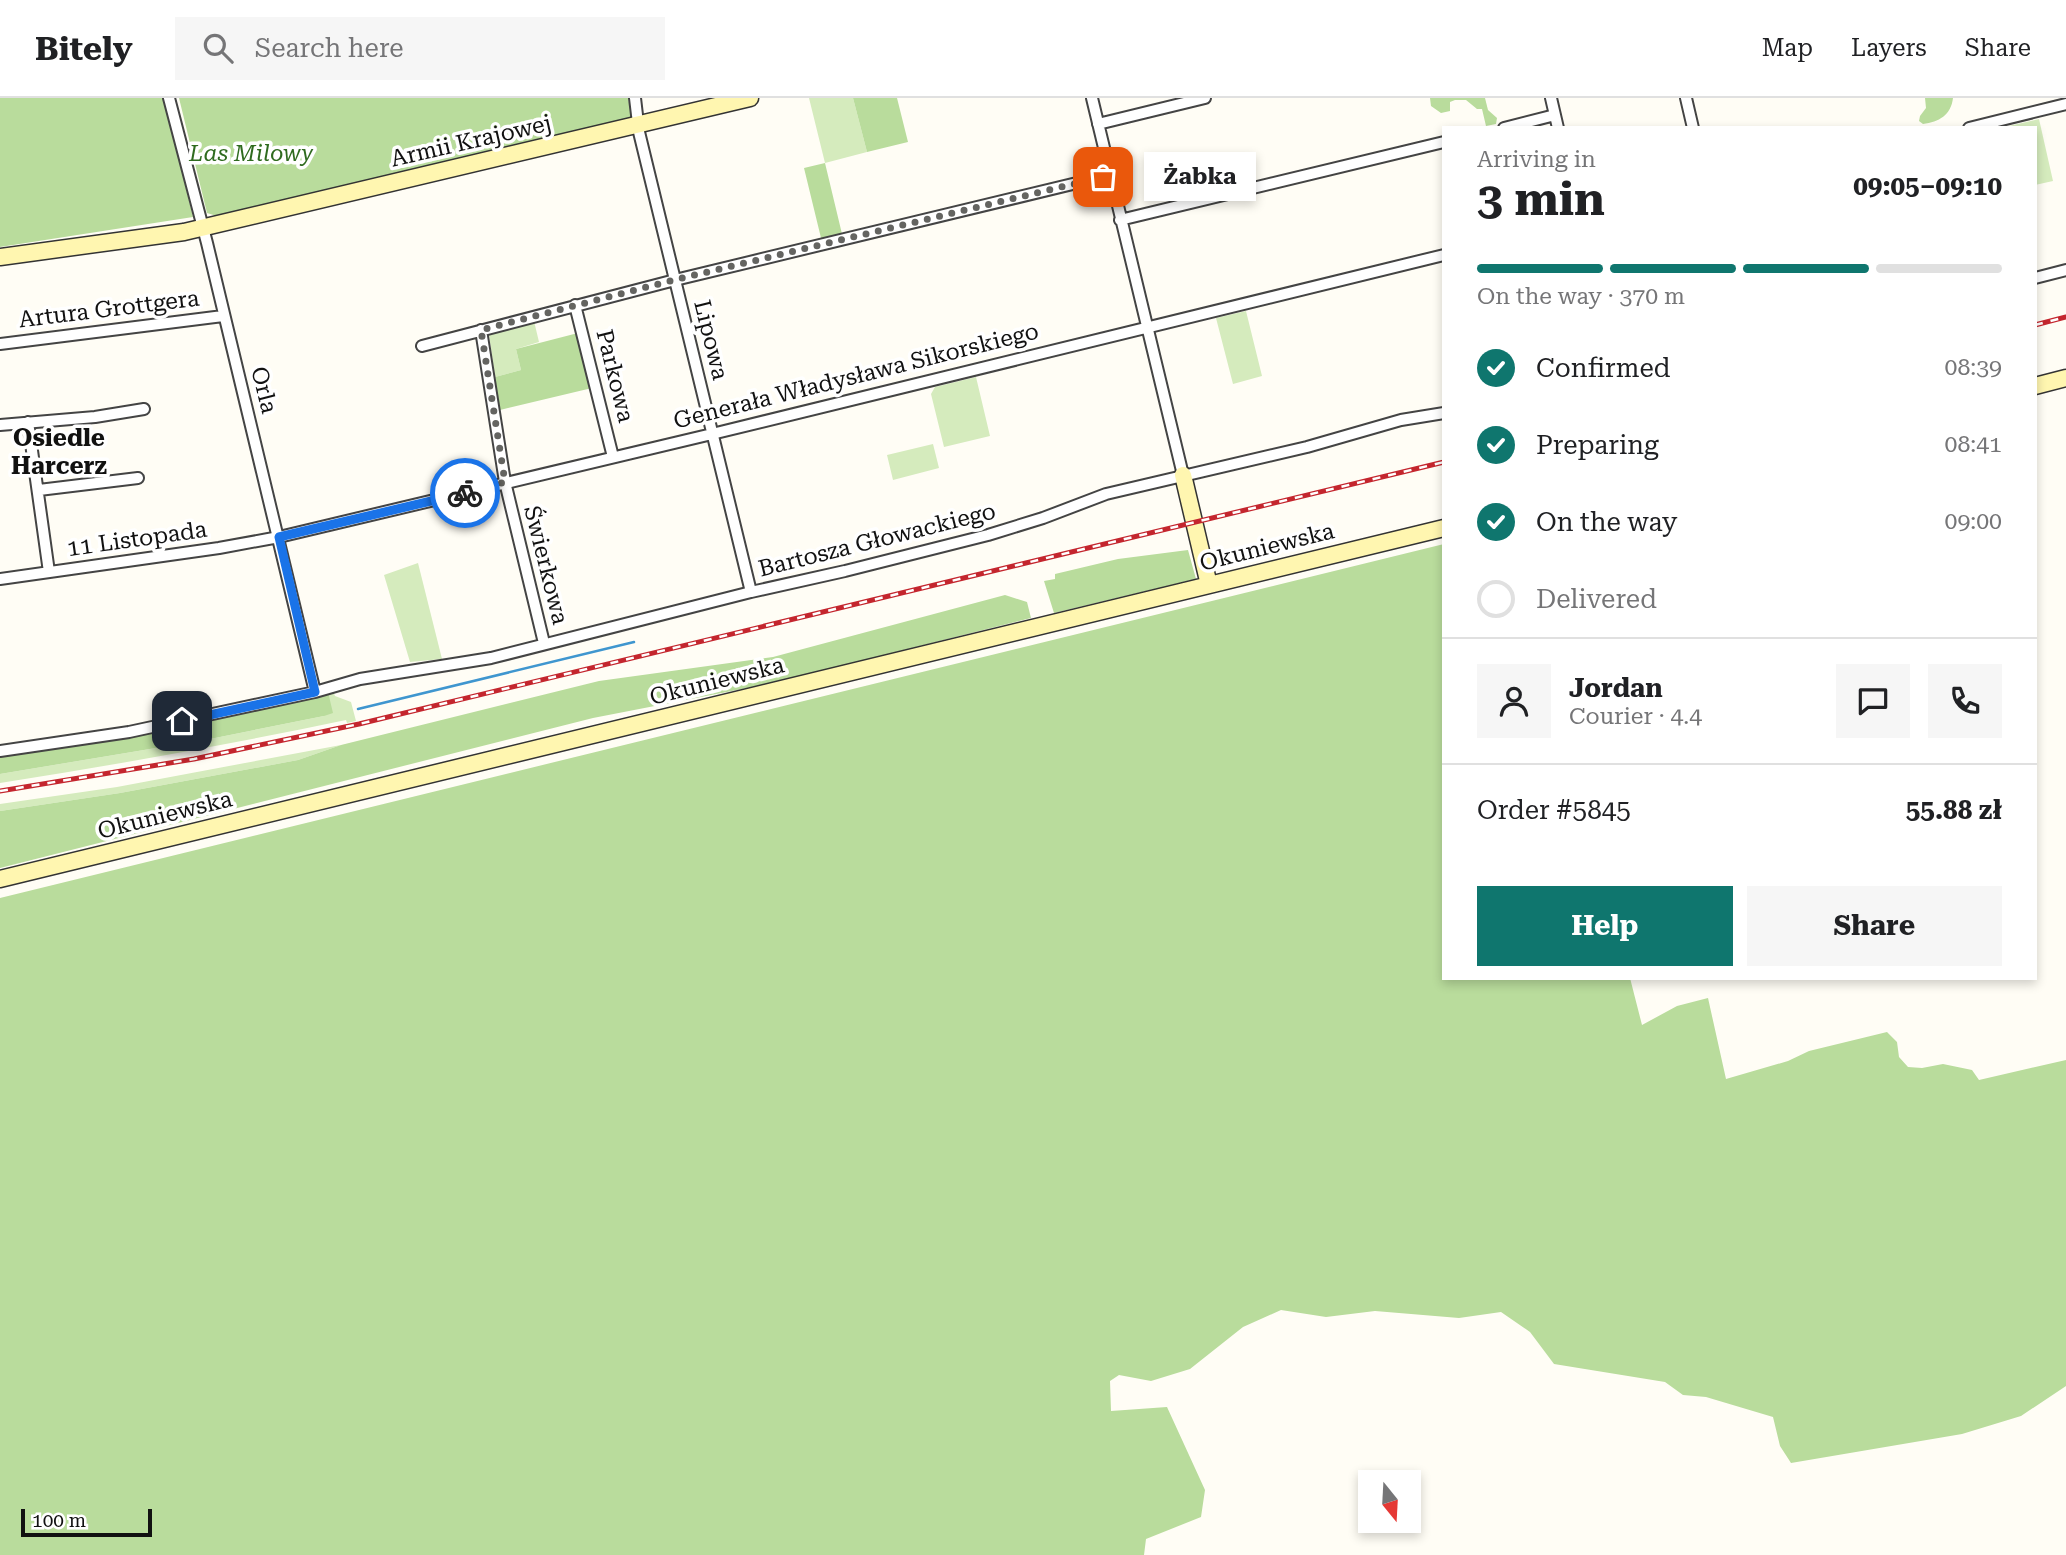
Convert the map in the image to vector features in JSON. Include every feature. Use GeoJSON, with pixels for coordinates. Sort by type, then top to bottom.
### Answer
{"type":"FeatureCollection","features":[{"type":"Feature","properties":{"kind":"main road","name":"Armii Krajowej"},"geometry":{"type":"LineString","coordinates":[[0,257],[203,228],[750,98]]}},
{"type":"Feature","properties":{"kind":"main road"},"geometry":{"type":"LineString","coordinates":[[2037,385],[2066,378]]}},
{"type":"Feature","properties":{"kind":"main road"},"geometry":{"type":"LineString","coordinates":[[1183,475],[1209,585]]}},
{"type":"Feature","properties":{"kind":"main road","name":"Okuniewska"},"geometry":{"type":"LineString","coordinates":[[0,879],[1442,528]]}},
{"type":"Feature","properties":{"kind":"street","name":"Orla"},"geometry":{"type":"LineString","coordinates":[[169,98],[315,692]]}},
{"type":"Feature","properties":{"kind":"street","name":"Lipowa"},"geometry":{"type":"LineString","coordinates":[[635,98],[638,124],[674,280],[751,592]]}},
{"type":"Feature","properties":{"kind":"street"},"geometry":{"type":"LineString","coordinates":[[1091,98],[1183,475]]}},
{"type":"Feature","properties":{"kind":"street"},"geometry":{"type":"LineString","coordinates":[[1098,124],[1205,98]]}},
{"type":"Feature","properties":{"kind":"street"},"geometry":{"type":"LineString","coordinates":[[1551,98],[1558,126]]}},
{"type":"Feature","properties":{"kind":"street"},"geometry":{"type":"LineString","coordinates":[[1686,98],[1693,126]]}},
{"type":"Feature","properties":{"kind":"street"},"geometry":{"type":"LineString","coordinates":[[1977,126],[2066,104]]}},
{"type":"Feature","properties":{"kind":"street"},"geometry":{"type":"LineString","coordinates":[[1512,126],[1555,116]]}},
{"type":"Feature","properties":{"kind":"street"},"geometry":{"type":"LineString","coordinates":[[1120,220],[1442,142]]}},
{"type":"Feature","properties":{"kind":"street"},"geometry":{"type":"LineString","coordinates":[[422,346],[674,280],[1110,175]]}},
{"type":"Feature","properties":{"kind":"street","name":"Generała Władysława Sikorskiego"},"geometry":{"type":"LineString","coordinates":[[279,537],[1442,255]]}},
{"type":"Feature","properties":{"kind":"street"},"geometry":{"type":"LineString","coordinates":[[2037,277],[2066,270]]}},
{"type":"Feature","properties":{"kind":"street","name":"Parkowa"},"geometry":{"type":"LineString","coordinates":[[575,305],[613,457]]}},
{"type":"Feature","properties":{"kind":"street","name":"Artura Grottgera"},"geometry":{"type":"LineString","coordinates":[[0,344],[223,316]]}},
{"type":"Feature","properties":{"kind":"street","name":"Świerkowa"},"geometry":{"type":"LineString","coordinates":[[481,330],[505,482],[544,643]]}},
{"type":"Feature","properties":{"kind":"street"},"geometry":{"type":"LineString","coordinates":[[0,425],[95,417],[144,409]]}},
{"type":"Feature","properties":{"kind":"street","name":"Bartosza Głowackiego"},"geometry":{"type":"LineString","coordinates":[[0,751],[129,732],[315,692],[360,679],[469,662],[988,535],[1106,494],[1307,447],[1401,420],[1442,413]]}},
{"type":"Feature","properties":{"kind":"street"},"geometry":{"type":"LineString","coordinates":[[28,422],[49,572]]}},
{"type":"Feature","properties":{"kind":"street"},"geometry":{"type":"LineString","coordinates":[[38,490],[138,478]]}},
{"type":"Feature","properties":{"kind":"street","name":"11 Listopada"},"geometry":{"type":"LineString","coordinates":[[0,579],[279,537]]}},
{"type":"Feature","properties":{"kind":"green space","name":"Las Milowy"},"geometry":{"type":"Polygon","coordinates":[[[0,98],[164,98],[193,217],[0,247],[0,98]]]}},
{"type":"Feature","properties":{"kind":"green space","name":"Las Milowy"},"geometry":{"type":"Polygon","coordinates":[[[179,98],[628,98],[632,117],[220,217],[207,213],[179,98]]]}},
{"type":"Feature","properties":{"kind":"green space"},"geometry":{"type":"Polygon","coordinates":[[[809,98],[853,98],[867,152],[825,163],[809,98]]]}},
{"type":"Feature","properties":{"kind":"green space"},"geometry":{"type":"Polygon","coordinates":[[[853,98],[897,98],[908,142],[867,152],[853,98]]]}},
{"type":"Feature","properties":{"kind":"green space"},"geometry":{"type":"Polygon","coordinates":[[[1430,98],[1485,98],[1488,110],[1497,118],[1496,124],[1486,126],[1482,109],[1477,109],[1466,100],[1450,102],[1450,111],[1441,113],[1431,106],[1430,98]]]}},
{"type":"Feature","properties":{"kind":"green space"},"geometry":{"type":"Polygon","coordinates":[[[1925,98],[1953,98],[1950,109],[1943,117],[1923,124],[1919,121],[1926,108],[1925,98]]]}},
{"type":"Feature","properties":{"kind":"green space"},"geometry":{"type":"Polygon","coordinates":[[[2039,119],[2053,181],[2037,185],[2037,126],[2009,126],[2039,119]]]}},
{"type":"Feature","properties":{"kind":"green space"},"geometry":{"type":"Polygon","coordinates":[[[825,163],[842,234],[821,238],[804,168],[825,163]]]}},
{"type":"Feature","properties":{"kind":"green space"},"geometry":{"type":"Polygon","coordinates":[[[1246,311],[1262,376],[1233,384],[1216,318],[1246,311]]]}},
{"type":"Feature","properties":{"kind":"green space"},"geometry":{"type":"Polygon","coordinates":[[[534,321],[539,342],[516,349],[521,370],[495,377],[489,335],[491,332],[534,321]]]}},
{"type":"Feature","properties":{"kind":"green space"},"geometry":{"type":"Polygon","coordinates":[[[578,333],[592,388],[500,410],[495,377],[521,370],[516,349],[578,333]]]}},
{"type":"Feature","properties":{"kind":"green space"},"geometry":{"type":"Polygon","coordinates":[[[976,377],[990,436],[944,447],[931,394],[935,387],[976,377]]]}},
{"type":"Feature","properties":{"kind":"green space"},"geometry":{"type":"Polygon","coordinates":[[[933,444],[939,468],[893,480],[887,455],[933,444]]]}},
{"type":"Feature","properties":{"kind":"green space"},"geometry":{"type":"Polygon","coordinates":[[[1442,544],[1442,980],[1631,980],[1642,1025],[1677,1006],[1708,998],[1726,1079],[1788,1061],[1809,1051],[1887,1032],[1897,1042],[1899,1057],[1908,1067],[1922,1068],[1943,1064],[1972,1070],[1979,1080],[2066,1060],[2066,1386],[2021,1416],[1962,1434],[1791,1463],[1780,1446],[1773,1417],[1706,1397],[1683,1395],[1665,1382],[1554,1364],[1530,1332],[1501,1312],[1459,1318],[1375,1311],[1326,1317],[1281,1310],[1243,1327],[1190,1369],[1151,1381],[1119,1375],[1110,1381],[1111,1411],[1167,1407],[1205,1490],[1201,1517],[1146,1539],[1144,1555],[0,1555],[0,898],[1442,544]]]}},
{"type":"Feature","properties":{"kind":"green space"},"geometry":{"type":"Polygon","coordinates":[[[1188,550],[1196,579],[1054,613],[1044,581],[1055,579],[1055,574],[1118,559],[1188,550]]]}},
{"type":"Feature","properties":{"kind":"green space"},"geometry":{"type":"Polygon","coordinates":[[[418,563],[442,659],[410,662],[384,575],[418,563]]]}},
{"type":"Feature","properties":{"kind":"green space"},"geometry":{"type":"Polygon","coordinates":[[[1005,595],[1027,602],[1031,618],[773,683],[593,718],[0,868],[0,811],[120,793],[298,760],[341,745],[599,681],[773,657],[1005,595]]]}},
{"type":"Feature","properties":{"kind":"green space"},"geometry":{"type":"Polygon","coordinates":[[[333,691],[335,696],[351,702],[356,721],[347,723],[346,720],[173,754],[0,783],[0,774],[210,739],[324,716],[328,692],[333,691]]]}},
{"type":"Feature","properties":{"kind":"green space"},"geometry":{"type":"Polygon","coordinates":[[[328,692],[333,713],[324,716],[210,739],[0,774],[0,756],[139,734],[328,692]]]}},
{"type":"Feature","properties":{"kind":"green space"},"geometry":{"type":"Polygon","coordinates":[[[341,745],[298,760],[120,793],[0,811],[0,804],[117,787],[341,745]]]}},
{"type":"Feature","properties":{"kind":"waterway"},"geometry":{"type":"LineString","coordinates":[[358,709],[634,642]]}},
{"type":"Feature","properties":{"kind":"railway"},"geometry":{"type":"LineString","coordinates":[[2037,324],[2066,317]]}},
{"type":"Feature","properties":{"kind":"railway"},"geometry":{"type":"LineString","coordinates":[[0,791],[194,759],[359,724],[1442,462]]}},
{"type":"Feature","properties":{"kind":"way so far"},"geometry":{"type":"LineString","coordinates":[[465,493],[505,482],[481,330],[674,280],[1103,177]]}},
{"type":"Feature","properties":{"kind":"place","name":"Żabka"},"geometry":{"type":"Point","coordinates":[1103,177]}},
{"type":"Feature","properties":{"kind":"district","name":"Osiedle Harcerz"},"geometry":{"type":"Point","coordinates":[59,452]}},
{"type":"Feature","properties":{"kind":"route"},"geometry":{"type":"LineString","coordinates":[[182,721],[315,692],[279,537],[465,493]]}}]}
